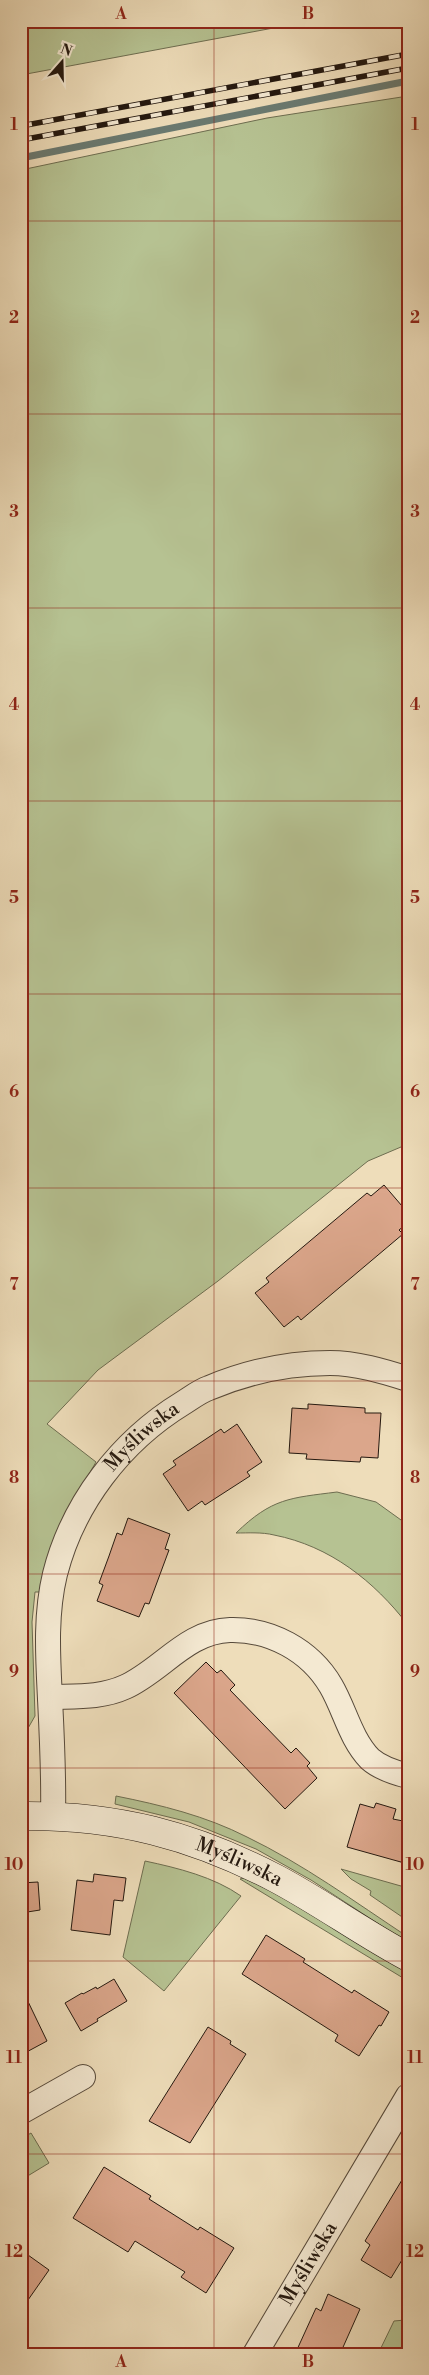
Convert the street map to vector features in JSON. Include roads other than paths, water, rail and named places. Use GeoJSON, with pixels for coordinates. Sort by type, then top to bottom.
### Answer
{"type":"FeatureCollection","features":[{"type":"Feature","properties":{"kind":"street","name":"Myśliwska"},"geometry":{"type":"LineString","coordinates":[[53,1816],[54,1778],[48,1622],[55,1575],[68,1535],[88,1497],[117,1456],[170,1411],[207,1388],[277,1368],[333,1363],[380,1370],[408,1379]]}},
{"type":"Feature","properties":{"kind":"street"},"geometry":{"type":"LineString","coordinates":[[50,1697],[97,1696],[125,1687],[207,1633],[231,1630],[260,1632],[284,1641],[316,1665],[330,1685],[353,1736],[360,1746],[372,1760],[408,1776]]}},
{"type":"Feature","properties":{"kind":"street","name":"Myśliwska"},"geometry":{"type":"LineString","coordinates":[[21,1816],[53,1816],[122,1822],[180,1838],[211,1849],[276,1879],[408,1958]]}},
{"type":"Feature","properties":{"kind":"street"},"geometry":{"type":"LineString","coordinates":[[21,2112],[83,2077]]}},
{"type":"Feature","properties":{"kind":"street","name":"Myśliwska"},"geometry":{"type":"LineString","coordinates":[[255,2354],[408,2096]]}},
{"type":"Feature","properties":{"kind":"waterway"},"geometry":{"type":"LineString","coordinates":[[21,158],[408,81]]}},
{"type":"Feature","properties":{"kind":"railway"},"geometry":{"type":"LineString","coordinates":[[21,126],[408,54]]}},
{"type":"Feature","properties":{"kind":"railway"},"geometry":{"type":"LineString","coordinates":[[21,140],[408,68]]}}]}
